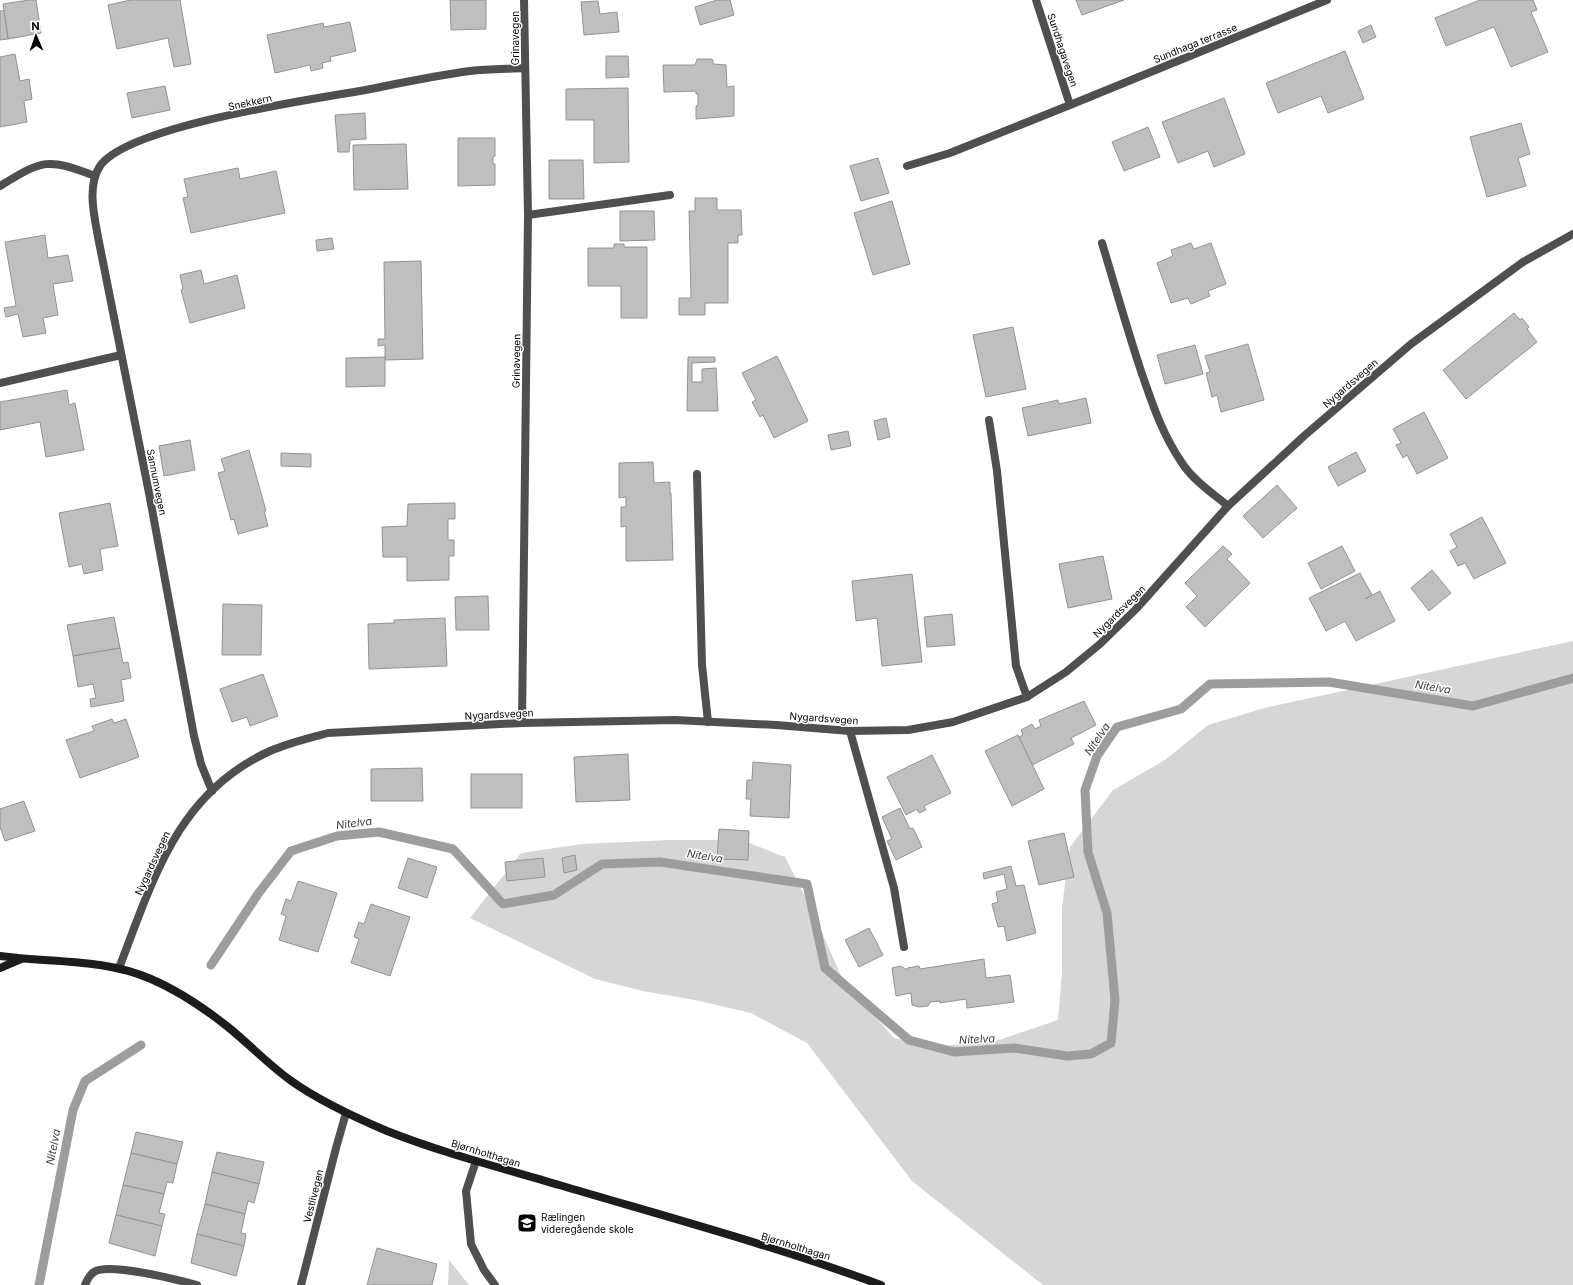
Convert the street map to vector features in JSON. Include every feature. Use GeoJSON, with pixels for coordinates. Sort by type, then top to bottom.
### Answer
{"type":"FeatureCollection","features":[{"type":"Feature","properties":{"kind":"street","name":"Grinavegen"},"geometry":{"type":"LineString","coordinates":[[522,723],[528,215],[524,0]]}},
{"type":"Feature","properties":{"kind":"street","name":"Sundhagavegen"},"geometry":{"type":"LineString","coordinates":[[1036,0],[1070,106]]}},
{"type":"Feature","properties":{"kind":"street","name":"Sundhaga terrasse"},"geometry":{"type":"LineString","coordinates":[[907,166],[950,153],[1070,106],[1328,0]]}},
{"type":"Feature","properties":{"kind":"street","name":"Snekkern"},"geometry":{"type":"LineString","coordinates":[[95,176],[101,165],[113,155],[130,146],[193,124],[298,102],[471,71],[525,68]]}},
{"type":"Feature","properties":{"kind":"street"},"geometry":{"type":"LineString","coordinates":[[0,186],[36,165],[50,163],[65,165],[95,176]]}},
{"type":"Feature","properties":{"kind":"street","name":"Sannumvegen"},"geometry":{"type":"LineString","coordinates":[[95,176],[93,210],[194,736],[201,764],[212,791]]}},
{"type":"Feature","properties":{"kind":"street"},"geometry":{"type":"LineString","coordinates":[[528,215],[670,195]]}},
{"type":"Feature","properties":{"kind":"street","name":"Nygardsvegen"},"geometry":{"type":"LineString","coordinates":[[120,968],[157,872],[172,840],[188,817],[212,791],[232,773],[270,751],[328,734],[522,723],[675,720],[850,731],[908,730],[953,722],[1027,697],[1066,672],[1100,644],[1136,609],[1228,506],[1304,436],[1411,344],[1523,262],[1573,234]]}},
{"type":"Feature","properties":{"kind":"street"},"geometry":{"type":"LineString","coordinates":[[1102,243],[1136,357],[1163,431],[1182,464],[1201,484],[1228,506]]}},
{"type":"Feature","properties":{"kind":"street"},"geometry":{"type":"LineString","coordinates":[[0,382],[121,355]]}},
{"type":"Feature","properties":{"kind":"street"},"geometry":{"type":"LineString","coordinates":[[989,420],[997,472],[1016,666],[1027,697]]}},
{"type":"Feature","properties":{"kind":"street"},"geometry":{"type":"LineString","coordinates":[[697,474],[702,666],[708,722]]}},
{"type":"Feature","properties":{"kind":"street"},"geometry":{"type":"LineString","coordinates":[[850,731],[894,888],[904,947]]}},
{"type":"Feature","properties":{"kind":"street"},"geometry":{"type":"LineString","coordinates":[[0,956],[21,959],[67,960],[120,968]]}},
{"type":"Feature","properties":{"kind":"street"},"geometry":{"type":"LineString","coordinates":[[0,968],[21,959]]}},
{"type":"Feature","properties":{"kind":"street","name":"Bjørnholthagan"},"geometry":{"type":"LineString","coordinates":[[120,968],[149,978],[177,992],[204,1009],[289,1080],[346,1113],[388,1131],[476,1161],[677,1219],[840,1270],[882,1285]]}},
{"type":"Feature","properties":{"kind":"street","name":"Vestlivegen"},"geometry":{"type":"LineString","coordinates":[[301,1285],[346,1113]]}},
{"type":"Feature","properties":{"kind":"street"},"geometry":{"type":"LineString","coordinates":[[476,1161],[466,1191],[472,1244],[484,1270],[495,1285]]}},
{"type":"Feature","properties":{"kind":"street"},"geometry":{"type":"LineString","coordinates":[[86,1285],[88,1277],[94,1271],[109,1268],[197,1285]]}},
{"type":"Feature","properties":{"kind":"shaded area"},"geometry":{"type":"Polygon","coordinates":[[[1573,641],[1573,1285],[1043,1285],[912,1181],[807,1043],[751,1013],[695,1000],[643,991],[595,979],[470,918],[521,853],[582,844],[668,840],[742,840],[785,857],[811,908],[842,978],[894,1038],[937,1046],[993,1042],[1058,1020],[1062,972],[1062,907],[1070,847],[1113,790],[1165,760],[1208,725],[1264,708],[1573,641]]]}},
{"type":"Feature","properties":{"kind":"shaded area"},"geometry":{"type":"Polygon","coordinates":[[[449,1260],[469,1285],[448,1285],[449,1260]]]}},
{"type":"Feature","properties":{"kind":"building"},"geometry":{"type":"Polygon","coordinates":[[[36,0],[41,33],[8,39],[3,4],[36,0]]]}},
{"type":"Feature","properties":{"kind":"building"},"geometry":{"type":"Polygon","coordinates":[[[131,0],[180,0],[191,64],[174,67],[168,38],[117,49],[108,5],[131,0]]]}},
{"type":"Feature","properties":{"kind":"building"},"geometry":{"type":"Polygon","coordinates":[[[450,0],[486,0],[486,29],[451,30],[450,0]]]}},
{"type":"Feature","properties":{"kind":"building"},"geometry":{"type":"Polygon","coordinates":[[[717,0],[730,0],[734,15],[700,25],[695,7],[717,0]]]}},
{"type":"Feature","properties":{"kind":"building"},"geometry":{"type":"Polygon","coordinates":[[[1076,0],[1124,0],[1082,15],[1076,0]]]}},
{"type":"Feature","properties":{"kind":"building"},"geometry":{"type":"Polygon","coordinates":[[[1480,0],[1533,0],[1537,10],[1531,12],[1548,52],[1511,67],[1494,27],[1446,46],[1435,18],[1480,0]]]}},
{"type":"Feature","properties":{"kind":"building"},"geometry":{"type":"Polygon","coordinates":[[[598,1],[600,14],[617,12],[619,32],[584,35],[581,2],[598,1]]]}},
{"type":"Feature","properties":{"kind":"building"},"geometry":{"type":"Polygon","coordinates":[[[4,10],[8,39],[0,40],[0,11],[4,10]]]}},
{"type":"Feature","properties":{"kind":"building"},"geometry":{"type":"Polygon","coordinates":[[[350,22],[356,51],[330,57],[331,61],[322,63],[323,68],[311,71],[310,65],[275,73],[267,35],[323,23],[324,27],[350,22]]]}},
{"type":"Feature","properties":{"kind":"building"},"geometry":{"type":"Polygon","coordinates":[[[1371,25],[1376,37],[1363,43],[1358,31],[1371,25]]]}},
{"type":"Feature","properties":{"kind":"building"},"geometry":{"type":"Polygon","coordinates":[[[1345,51],[1364,99],[1328,113],[1321,96],[1278,113],[1266,83],[1345,51]]]}},
{"type":"Feature","properties":{"kind":"building"},"geometry":{"type":"Polygon","coordinates":[[[15,54],[20,81],[29,79],[32,99],[24,101],[27,122],[0,127],[0,57],[15,54]]]}},
{"type":"Feature","properties":{"kind":"building"},"geometry":{"type":"Polygon","coordinates":[[[606,56],[628,56],[629,77],[606,78],[606,56]]]}},
{"type":"Feature","properties":{"kind":"building"},"geometry":{"type":"Polygon","coordinates":[[[697,59],[711,59],[713,60],[713,64],[726,65],[727,87],[734,86],[734,116],[696,119],[698,94],[696,94],[696,91],[664,92],[663,65],[695,65],[697,59]]]}},
{"type":"Feature","properties":{"kind":"building"},"geometry":{"type":"Polygon","coordinates":[[[165,86],[170,110],[132,118],[127,93],[165,86]]]}},
{"type":"Feature","properties":{"kind":"building"},"geometry":{"type":"Polygon","coordinates":[[[628,88],[629,162],[594,163],[594,120],[566,120],[566,89],[628,88]]]}},
{"type":"Feature","properties":{"kind":"building"},"geometry":{"type":"Polygon","coordinates":[[[1224,98],[1245,154],[1214,167],[1208,151],[1178,163],[1162,122],[1224,98]]]}},
{"type":"Feature","properties":{"kind":"building"},"geometry":{"type":"Polygon","coordinates":[[[365,113],[366,139],[350,140],[349,152],[338,152],[335,115],[365,113]]]}},
{"type":"Feature","properties":{"kind":"building"},"geometry":{"type":"Polygon","coordinates":[[[1521,123],[1530,154],[1518,158],[1526,186],[1487,197],[1470,137],[1521,123]]]}},
{"type":"Feature","properties":{"kind":"building"},"geometry":{"type":"Polygon","coordinates":[[[1148,127],[1160,157],[1124,171],[1112,142],[1148,127]]]}},
{"type":"Feature","properties":{"kind":"building"},"geometry":{"type":"Polygon","coordinates":[[[458,138],[495,138],[495,156],[493,157],[493,164],[495,164],[495,185],[458,186],[458,138]]]}},
{"type":"Feature","properties":{"kind":"building"},"geometry":{"type":"Polygon","coordinates":[[[406,144],[408,189],[354,190],[353,145],[406,144]]]}},
{"type":"Feature","properties":{"kind":"building"},"geometry":{"type":"Polygon","coordinates":[[[878,158],[889,193],[861,201],[850,166],[878,158]]]}},
{"type":"Feature","properties":{"kind":"building"},"geometry":{"type":"Polygon","coordinates":[[[549,160],[583,160],[584,199],[549,199],[549,160]]]}},
{"type":"Feature","properties":{"kind":"building"},"geometry":{"type":"Polygon","coordinates":[[[238,168],[240,179],[276,171],[285,213],[191,233],[183,198],[188,197],[184,179],[238,168]]]}},
{"type":"Feature","properties":{"kind":"building"},"geometry":{"type":"Polygon","coordinates":[[[695,198],[717,198],[717,210],[741,210],[742,235],[738,235],[738,243],[728,243],[728,303],[705,303],[705,315],[679,315],[679,298],[691,298],[689,211],[695,211],[695,198]]]}},
{"type":"Feature","properties":{"kind":"building"},"geometry":{"type":"Polygon","coordinates":[[[892,201],[910,264],[873,275],[854,213],[892,201]]]}},
{"type":"Feature","properties":{"kind":"building"},"geometry":{"type":"Polygon","coordinates":[[[620,211],[654,211],[655,240],[620,241],[620,211]]]}},
{"type":"Feature","properties":{"kind":"building"},"geometry":{"type":"Polygon","coordinates":[[[45,235],[48,258],[68,255],[73,281],[53,284],[58,315],[43,318],[46,333],[23,337],[18,314],[6,317],[4,308],[16,306],[5,242],[45,235]]]}},
{"type":"Feature","properties":{"kind":"building"},"geometry":{"type":"Polygon","coordinates":[[[332,238],[334,249],[317,251],[316,240],[332,238]]]}},
{"type":"Feature","properties":{"kind":"building"},"geometry":{"type":"Polygon","coordinates":[[[1191,243],[1194,249],[1211,243],[1226,284],[1208,291],[1210,296],[1191,304],[1188,298],[1171,303],[1157,263],[1173,256],[1171,250],[1191,243]]]}},
{"type":"Feature","properties":{"kind":"building"},"geometry":{"type":"Polygon","coordinates":[[[614,244],[624,244],[624,247],[647,247],[647,318],[621,318],[621,286],[588,286],[588,248],[614,248],[614,244]]]}},
{"type":"Feature","properties":{"kind":"building"},"geometry":{"type":"Polygon","coordinates":[[[421,261],[423,359],[385,360],[385,345],[378,346],[378,339],[385,339],[384,262],[421,261]]]}},
{"type":"Feature","properties":{"kind":"building"},"geometry":{"type":"Polygon","coordinates":[[[201,270],[204,284],[237,275],[245,308],[190,323],[181,290],[183,289],[180,275],[201,270]]]}},
{"type":"Feature","properties":{"kind":"building"},"geometry":{"type":"Polygon","coordinates":[[[1514,313],[1520,320],[1522,318],[1529,327],[1527,329],[1537,342],[1466,399],[1443,370],[1514,313]]]}},
{"type":"Feature","properties":{"kind":"building"},"geometry":{"type":"Polygon","coordinates":[[[1013,327],[1026,389],[986,397],[973,335],[1013,327]]]}},
{"type":"Feature","properties":{"kind":"building"},"geometry":{"type":"Polygon","coordinates":[[[1248,344],[1264,400],[1221,412],[1217,395],[1212,397],[1206,373],[1210,372],[1205,356],[1248,344]]]}},
{"type":"Feature","properties":{"kind":"building"},"geometry":{"type":"Polygon","coordinates":[[[1195,345],[1203,374],[1165,384],[1157,355],[1195,345]]]}},
{"type":"Feature","properties":{"kind":"building"},"geometry":{"type":"Polygon","coordinates":[[[777,356],[808,421],[774,438],[763,415],[760,417],[752,402],[756,400],[742,373],[777,356]]]}},
{"type":"Feature","properties":{"kind":"building"},"geometry":{"type":"Polygon","coordinates":[[[385,357],[385,386],[346,387],[346,358],[385,357]]]}},
{"type":"Feature","properties":{"kind":"building"},"geometry":{"type":"Polygon","coordinates":[[[688,357],[715,357],[715,362],[692,363],[692,382],[702,382],[702,369],[716,368],[718,411],[687,411],[688,357]]]}},
{"type":"Feature","properties":{"kind":"building"},"geometry":{"type":"Polygon","coordinates":[[[67,390],[69,405],[75,403],[84,450],[46,457],[40,422],[0,430],[0,402],[67,390]]]}},
{"type":"Feature","properties":{"kind":"building"},"geometry":{"type":"Polygon","coordinates":[[[1086,398],[1091,423],[1028,436],[1022,408],[1058,400],[1059,404],[1086,398]]]}},
{"type":"Feature","properties":{"kind":"building"},"geometry":{"type":"Polygon","coordinates":[[[1424,412],[1448,458],[1417,474],[1407,455],[1403,458],[1396,445],[1401,443],[1393,429],[1424,412]]]}},
{"type":"Feature","properties":{"kind":"building"},"geometry":{"type":"Polygon","coordinates":[[[886,418],[890,437],[878,440],[874,421],[886,418]]]}},
{"type":"Feature","properties":{"kind":"building"},"geometry":{"type":"Polygon","coordinates":[[[848,431],[851,446],[831,450],[828,435],[848,431]]]}},
{"type":"Feature","properties":{"kind":"building"},"geometry":{"type":"Polygon","coordinates":[[[190,440],[195,470],[164,476],[159,446],[190,440]]]}},
{"type":"Feature","properties":{"kind":"building"},"geometry":{"type":"Polygon","coordinates":[[[249,450],[266,511],[264,511],[268,526],[238,534],[234,519],[231,520],[218,473],[225,471],[221,459],[249,450]]]}},
{"type":"Feature","properties":{"kind":"building"},"geometry":{"type":"Polygon","coordinates":[[[1356,452],[1366,471],[1338,486],[1328,467],[1356,452]]]}},
{"type":"Feature","properties":{"kind":"building"},"geometry":{"type":"Polygon","coordinates":[[[281,453],[311,454],[311,467],[281,466],[281,453]]]}},
{"type":"Feature","properties":{"kind":"building"},"geometry":{"type":"Polygon","coordinates":[[[653,462],[654,483],[670,482],[673,560],[626,561],[626,526],[621,527],[621,507],[626,507],[626,497],[619,498],[619,463],[653,462]]]}},
{"type":"Feature","properties":{"kind":"building"},"geometry":{"type":"Polygon","coordinates":[[[1277,485],[1297,508],[1263,538],[1243,516],[1277,485]]]}},
{"type":"Feature","properties":{"kind":"building"},"geometry":{"type":"Polygon","coordinates":[[[110,503],[118,546],[100,549],[103,570],[84,574],[82,564],[69,567],[59,513],[110,503]]]}},
{"type":"Feature","properties":{"kind":"building"},"geometry":{"type":"Polygon","coordinates":[[[455,503],[455,519],[448,519],[448,540],[454,540],[454,556],[449,556],[449,580],[407,581],[407,557],[383,557],[382,527],[407,526],[408,504],[455,503]]]}},
{"type":"Feature","properties":{"kind":"building"},"geometry":{"type":"Polygon","coordinates":[[[1482,517],[1506,563],[1474,579],[1465,563],[1458,566],[1450,551],[1457,547],[1450,534],[1482,517]]]}},
{"type":"Feature","properties":{"kind":"building"},"geometry":{"type":"Polygon","coordinates":[[[1223,546],[1232,554],[1227,559],[1250,583],[1205,627],[1186,607],[1197,596],[1185,583],[1223,546]]]}},
{"type":"Feature","properties":{"kind":"building"},"geometry":{"type":"Polygon","coordinates":[[[1342,546],[1355,571],[1321,589],[1308,563],[1342,546]]]}},
{"type":"Feature","properties":{"kind":"building"},"geometry":{"type":"Polygon","coordinates":[[[1103,556],[1112,599],[1068,608],[1059,564],[1103,556]]]}},
{"type":"Feature","properties":{"kind":"building"},"geometry":{"type":"Polygon","coordinates":[[[1432,570],[1451,593],[1429,611],[1411,588],[1432,570]]]}},
{"type":"Feature","properties":{"kind":"building"},"geometry":{"type":"Polygon","coordinates":[[[1360,573],[1372,595],[1365,599],[1380,591],[1395,621],[1356,641],[1345,621],[1326,631],[1309,598],[1360,573]]]}},
{"type":"Feature","properties":{"kind":"building"},"geometry":{"type":"Polygon","coordinates":[[[912,574],[922,662],[882,666],[877,618],[856,621],[852,581],[912,574]]]}},
{"type":"Feature","properties":{"kind":"building"},"geometry":{"type":"Polygon","coordinates":[[[488,596],[489,630],[456,630],[455,597],[488,596]]]}},
{"type":"Feature","properties":{"kind":"building"},"geometry":{"type":"Polygon","coordinates":[[[223,604],[262,605],[261,655],[222,655],[223,604]]]}},
{"type":"Feature","properties":{"kind":"building"},"geometry":{"type":"Polygon","coordinates":[[[952,614],[955,645],[927,647],[924,617],[952,614]]]}},
{"type":"Feature","properties":{"kind":"building"},"geometry":{"type":"Polygon","coordinates":[[[114,617],[120,648],[73,656],[67,625],[114,617]]]}},
{"type":"Feature","properties":{"kind":"building"},"geometry":{"type":"Polygon","coordinates":[[[445,618],[447,666],[369,669],[368,624],[394,623],[394,620],[445,618]]]}},
{"type":"Feature","properties":{"kind":"building"},"geometry":{"type":"Polygon","coordinates":[[[120,648],[123,663],[128,662],[131,678],[121,680],[124,701],[91,707],[90,699],[96,698],[93,684],[78,687],[73,656],[120,648]]]}},
{"type":"Feature","properties":{"kind":"building"},"geometry":{"type":"Polygon","coordinates":[[[263,674],[278,716],[250,726],[247,717],[232,722],[220,689],[263,674]]]}},
{"type":"Feature","properties":{"kind":"building"},"geometry":{"type":"Polygon","coordinates":[[[1084,701],[1096,725],[1071,738],[1074,744],[1032,765],[1019,737],[1023,735],[1021,730],[1032,724],[1035,729],[1041,726],[1039,720],[1084,701]]]}},
{"type":"Feature","properties":{"kind":"building"},"geometry":{"type":"Polygon","coordinates":[[[112,719],[114,723],[126,719],[139,757],[80,778],[66,740],[94,731],[92,726],[112,719]]]}},
{"type":"Feature","properties":{"kind":"building"},"geometry":{"type":"Polygon","coordinates":[[[1018,735],[1044,789],[1012,806],[985,751],[1018,735]]]}},
{"type":"Feature","properties":{"kind":"building"},"geometry":{"type":"Polygon","coordinates":[[[628,754],[630,800],[576,802],[574,757],[628,754]]]}},
{"type":"Feature","properties":{"kind":"building"},"geometry":{"type":"Polygon","coordinates":[[[932,755],[951,793],[924,806],[926,810],[919,813],[917,809],[906,815],[887,777],[932,755]]]}},
{"type":"Feature","properties":{"kind":"building"},"geometry":{"type":"Polygon","coordinates":[[[753,762],[791,765],[789,818],[750,816],[751,799],[746,799],[747,780],[752,780],[753,762]]]}},
{"type":"Feature","properties":{"kind":"building"},"geometry":{"type":"Polygon","coordinates":[[[422,768],[423,801],[371,801],[371,769],[422,768]]]}},
{"type":"Feature","properties":{"kind":"building"},"geometry":{"type":"Polygon","coordinates":[[[471,774],[522,774],[522,808],[471,808],[471,774]]]}},
{"type":"Feature","properties":{"kind":"building"},"geometry":{"type":"Polygon","coordinates":[[[24,801],[35,831],[5,841],[0,827],[0,809],[24,801]]]}},
{"type":"Feature","properties":{"kind":"building"},"geometry":{"type":"Polygon","coordinates":[[[900,808],[910,829],[913,828],[922,847],[896,860],[887,841],[892,839],[882,817],[900,808]]]}},
{"type":"Feature","properties":{"kind":"building"},"geometry":{"type":"Polygon","coordinates":[[[719,829],[749,831],[748,860],[717,859],[719,829]]]}},
{"type":"Feature","properties":{"kind":"building"},"geometry":{"type":"Polygon","coordinates":[[[1064,833],[1074,877],[1039,885],[1028,841],[1064,833]]]}},
{"type":"Feature","properties":{"kind":"building"},"geometry":{"type":"Polygon","coordinates":[[[575,855],[577,870],[564,873],[562,858],[575,855]]]}},
{"type":"Feature","properties":{"kind":"building"},"geometry":{"type":"Polygon","coordinates":[[[408,858],[437,867],[427,898],[398,888],[408,858]]]}},
{"type":"Feature","properties":{"kind":"building"},"geometry":{"type":"Polygon","coordinates":[[[543,858],[545,877],[507,881],[505,862],[543,858]]]}},
{"type":"Feature","properties":{"kind":"building"},"geometry":{"type":"Polygon","coordinates":[[[1011,866],[1016,886],[1024,885],[1036,933],[1007,941],[1004,926],[998,927],[992,904],[998,902],[996,892],[1007,889],[1004,874],[984,879],[983,873],[1011,866]]]}},
{"type":"Feature","properties":{"kind":"building"},"geometry":{"type":"Polygon","coordinates":[[[298,881],[337,893],[318,952],[279,940],[286,916],[281,914],[286,899],[291,901],[298,881]]]}},
{"type":"Feature","properties":{"kind":"building"},"geometry":{"type":"Polygon","coordinates":[[[371,904],[410,917],[390,976],[351,963],[359,939],[354,937],[359,922],[364,924],[371,904]]]}},
{"type":"Feature","properties":{"kind":"building"},"geometry":{"type":"Polygon","coordinates":[[[869,928],[883,955],[859,967],[845,940],[869,928]]]}},
{"type":"Feature","properties":{"kind":"building"},"geometry":{"type":"Polygon","coordinates":[[[984,959],[986,978],[1010,975],[1014,1002],[967,1008],[966,999],[940,1003],[940,1001],[930,1002],[928,1006],[919,1007],[912,1005],[911,993],[896,996],[892,968],[901,966],[907,970],[907,968],[919,966],[920,969],[984,959]]]}},
{"type":"Feature","properties":{"kind":"building"},"geometry":{"type":"Polygon","coordinates":[[[136,1132],[183,1142],[177,1164],[131,1153],[136,1132]]]}},
{"type":"Feature","properties":{"kind":"building"},"geometry":{"type":"Polygon","coordinates":[[[217,1152],[264,1162],[259,1184],[212,1172],[217,1152]]]}},
{"type":"Feature","properties":{"kind":"building"},"geometry":{"type":"Polygon","coordinates":[[[131,1153],[177,1164],[173,1183],[167,1182],[164,1194],[123,1185],[131,1153]]]}},
{"type":"Feature","properties":{"kind":"building"},"geometry":{"type":"Polygon","coordinates":[[[212,1172],[259,1184],[254,1203],[248,1201],[245,1214],[205,1204],[212,1172]]]}},
{"type":"Feature","properties":{"kind":"building"},"geometry":{"type":"Polygon","coordinates":[[[123,1185],[164,1194],[159,1213],[165,1214],[162,1226],[116,1215],[123,1185]]]}},
{"type":"Feature","properties":{"kind":"building"},"geometry":{"type":"Polygon","coordinates":[[[205,1204],[245,1214],[241,1233],[246,1234],[244,1246],[197,1234],[205,1204]]]}},
{"type":"Feature","properties":{"kind":"building"},"geometry":{"type":"Polygon","coordinates":[[[116,1215],[162,1226],[155,1256],[109,1243],[116,1215]]]}},
{"type":"Feature","properties":{"kind":"building"},"geometry":{"type":"Polygon","coordinates":[[[197,1234],[244,1246],[236,1276],[191,1263],[197,1234]]]}},
{"type":"Feature","properties":{"kind":"building"},"geometry":{"type":"Polygon","coordinates":[[[377,1248],[437,1264],[432,1285],[367,1285],[377,1248]]]}},
{"type":"Feature","properties":{"kind":"waterway","name":"Nitelva"},"geometry":{"type":"LineString","coordinates":[[211,965],[258,894],[291,851],[337,836],[379,832],[453,849],[503,904],[554,895],[602,864],[660,862],[807,884],[825,968],[909,1040],[954,1052],[1014,1048],[1067,1056],[1091,1054],[1111,1043],[1115,1000],[1107,913],[1088,852],[1085,790],[1097,756],[1117,727],[1181,709],[1210,684],[1329,682],[1473,706],[1573,678]]}},
{"type":"Feature","properties":{"kind":"waterway","name":"Nitelva"},"geometry":{"type":"LineString","coordinates":[[39,1285],[73,1110],[85,1081],[141,1045]]}},
{"type":"Feature","properties":{"kind":"place","name":"Rælingen videregående skole"},"geometry":{"type":"Point","coordinates":[527,1223]}}]}
